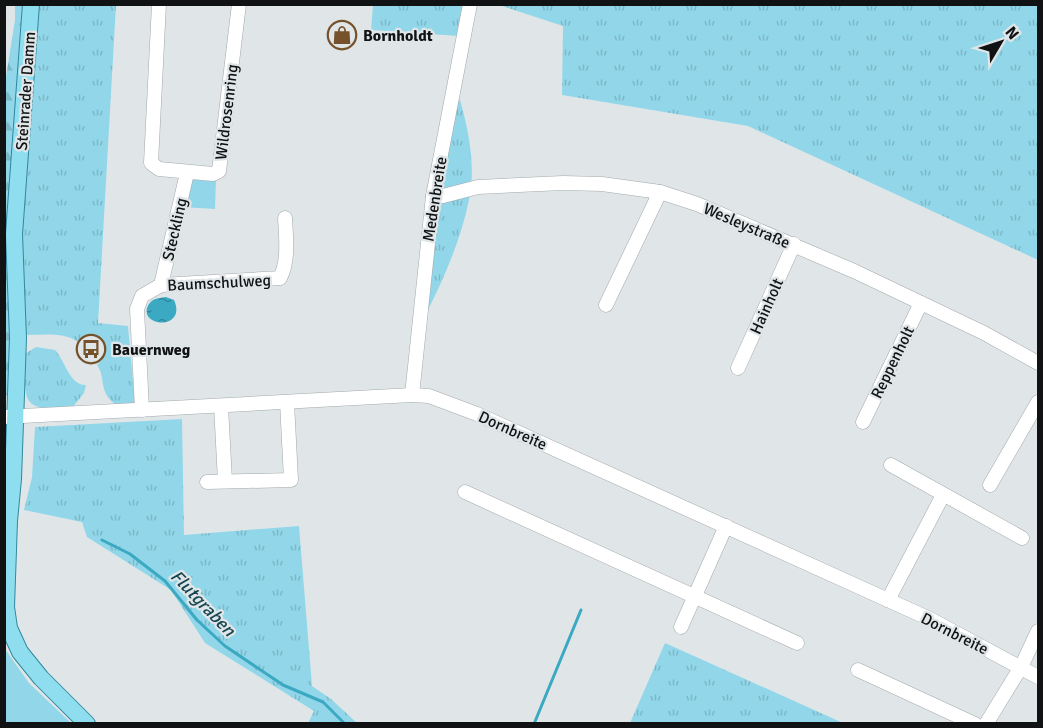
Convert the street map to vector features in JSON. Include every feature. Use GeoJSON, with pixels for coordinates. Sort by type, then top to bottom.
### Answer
{"type":"FeatureCollection","features":[{"type":"Feature","properties":{"kind":"main road","name":"Steinrader Damm"},"geometry":{"type":"LineString","coordinates":[[31,4],[14,234],[18,338],[9,417],[14,479],[9,521],[6,607],[9,628],[20,652],[87,723]]}},
{"type":"Feature","properties":{"kind":"street","name":"Wildrosenring"},"geometry":{"type":"LineString","coordinates":[[159,4],[151,163],[159,169],[213,174],[219,171],[239,4]]}},
{"type":"Feature","properties":{"kind":"street","name":"Medenbreite"},"geometry":{"type":"LineString","coordinates":[[412,394],[433,196],[470,4]]}},
{"type":"Feature","properties":{"kind":"street","name":"Steckling"},"geometry":{"type":"LineString","coordinates":[[161,285],[187,173]]}},
{"type":"Feature","properties":{"kind":"street","name":"Wesleystraße"},"geometry":{"type":"LineString","coordinates":[[433,196],[478,187],[553,183],[602,183],[660,192],[697,204],[794,244],[984,333],[1038,363]]}},
{"type":"Feature","properties":{"kind":"street"},"geometry":{"type":"LineString","coordinates":[[606,305],[660,192]]}},
{"type":"Feature","properties":{"kind":"street","name":"Baumschulweg"},"geometry":{"type":"LineString","coordinates":[[142,410],[137,309],[142,296],[161,285],[280,278],[284,272],[286,250],[285,218]]}},
{"type":"Feature","properties":{"kind":"street","name":"Hainholt"},"geometry":{"type":"LineString","coordinates":[[738,368],[794,244]]}},
{"type":"Feature","properties":{"kind":"street","name":"Reppenholt"},"geometry":{"type":"LineString","coordinates":[[863,422],[921,303]]}},
{"type":"Feature","properties":{"kind":"street","name":"Dornbreite"},"geometry":{"type":"LineString","coordinates":[[9,417],[412,394],[429,396],[455,404],[888,600],[1038,677]]}},
{"type":"Feature","properties":{"kind":"street"},"geometry":{"type":"LineString","coordinates":[[207,482],[291,480],[288,402]]}},
{"type":"Feature","properties":{"kind":"street"},"geometry":{"type":"LineString","coordinates":[[990,485],[1038,402]]}},
{"type":"Feature","properties":{"kind":"street"},"geometry":{"type":"LineString","coordinates":[[221,406],[225,481]]}},
{"type":"Feature","properties":{"kind":"street"},"geometry":{"type":"LineString","coordinates":[[891,465],[1022,538]]}},
{"type":"Feature","properties":{"kind":"street"},"geometry":{"type":"LineString","coordinates":[[465,492],[797,643]]}},
{"type":"Feature","properties":{"kind":"street"},"geometry":{"type":"LineString","coordinates":[[888,600],[943,495]]}},
{"type":"Feature","properties":{"kind":"street"},"geometry":{"type":"LineString","coordinates":[[681,627],[726,526]]}},
{"type":"Feature","properties":{"kind":"street"},"geometry":{"type":"LineString","coordinates":[[986,723],[1021,667],[1038,631]]}},
{"type":"Feature","properties":{"kind":"street"},"geometry":{"type":"LineString","coordinates":[[858,670],[975,723]]}},
{"type":"Feature","properties":{"kind":"green space"},"geometry":{"type":"Polygon","coordinates":[[[15,5],[27,5],[10,326],[10,374],[5,399],[4,89],[15,20],[15,5]]]}},
{"type":"Feature","properties":{"kind":"green space"},"geometry":{"type":"Polygon","coordinates":[[[34,5],[116,5],[98,323],[128,326],[135,404],[116,405],[109,398],[104,390],[101,372],[97,365],[99,363],[86,345],[84,347],[64,336],[26,335],[21,218],[34,5]]]}},
{"type":"Feature","properties":{"kind":"green space"},"geometry":{"type":"Polygon","coordinates":[[[373,5],[465,5],[459,36],[371,30],[373,5]]]}},
{"type":"Feature","properties":{"kind":"green space"},"geometry":{"type":"Polygon","coordinates":[[[499,5],[1038,5],[1038,260],[748,126],[562,95],[563,26],[499,5]]]}},
{"type":"Feature","properties":{"kind":"green space"},"geometry":{"type":"Polygon","coordinates":[[[456,100],[460,100],[469,137],[472,162],[471,188],[466,215],[457,243],[427,312],[435,208],[456,100]]]}},
{"type":"Feature","properties":{"kind":"green space"},"geometry":{"type":"Polygon","coordinates":[[[192,178],[216,180],[215,209],[182,207],[192,178]]]}},
{"type":"Feature","properties":{"kind":"green space"},"geometry":{"type":"Polygon","coordinates":[[[36,347],[55,350],[71,377],[80,384],[86,385],[84,393],[72,408],[42,408],[33,405],[28,400],[25,382],[26,353],[36,347]]]}},
{"type":"Feature","properties":{"kind":"green space"},"geometry":{"type":"Polygon","coordinates":[[[182,419],[184,535],[299,526],[312,686],[331,699],[357,723],[308,723],[314,711],[205,643],[171,590],[87,537],[82,522],[24,510],[32,477],[35,427],[182,419]]]}},
{"type":"Feature","properties":{"kind":"green space"},"geometry":{"type":"Polygon","coordinates":[[[665,643],[843,723],[630,723],[665,643]]]}},
{"type":"Feature","properties":{"kind":"green space"},"geometry":{"type":"Polygon","coordinates":[[[5,649],[29,683],[71,723],[5,723],[5,649]]]}},
{"type":"Feature","properties":{"kind":"water"},"geometry":{"type":"Polygon","coordinates":[[[166,297],[174,300],[175,316],[170,321],[164,322],[151,319],[147,315],[148,305],[154,300],[166,297]]]}},
{"type":"Feature","properties":{"kind":"waterway","name":"Flutgraben"},"geometry":{"type":"LineString","coordinates":[[102,540],[130,554],[165,581],[197,620],[225,646],[283,685],[323,702],[345,724]]}},
{"type":"Feature","properties":{"kind":"waterway"},"geometry":{"type":"LineString","coordinates":[[534,724],[581,610]]}},
{"type":"Feature","properties":{"kind":"place","name":"Bornholdt"},"geometry":{"type":"Point","coordinates":[342,35]}},
{"type":"Feature","properties":{"kind":"place","name":"Bauernweg"},"geometry":{"type":"Point","coordinates":[91,349]}}]}
